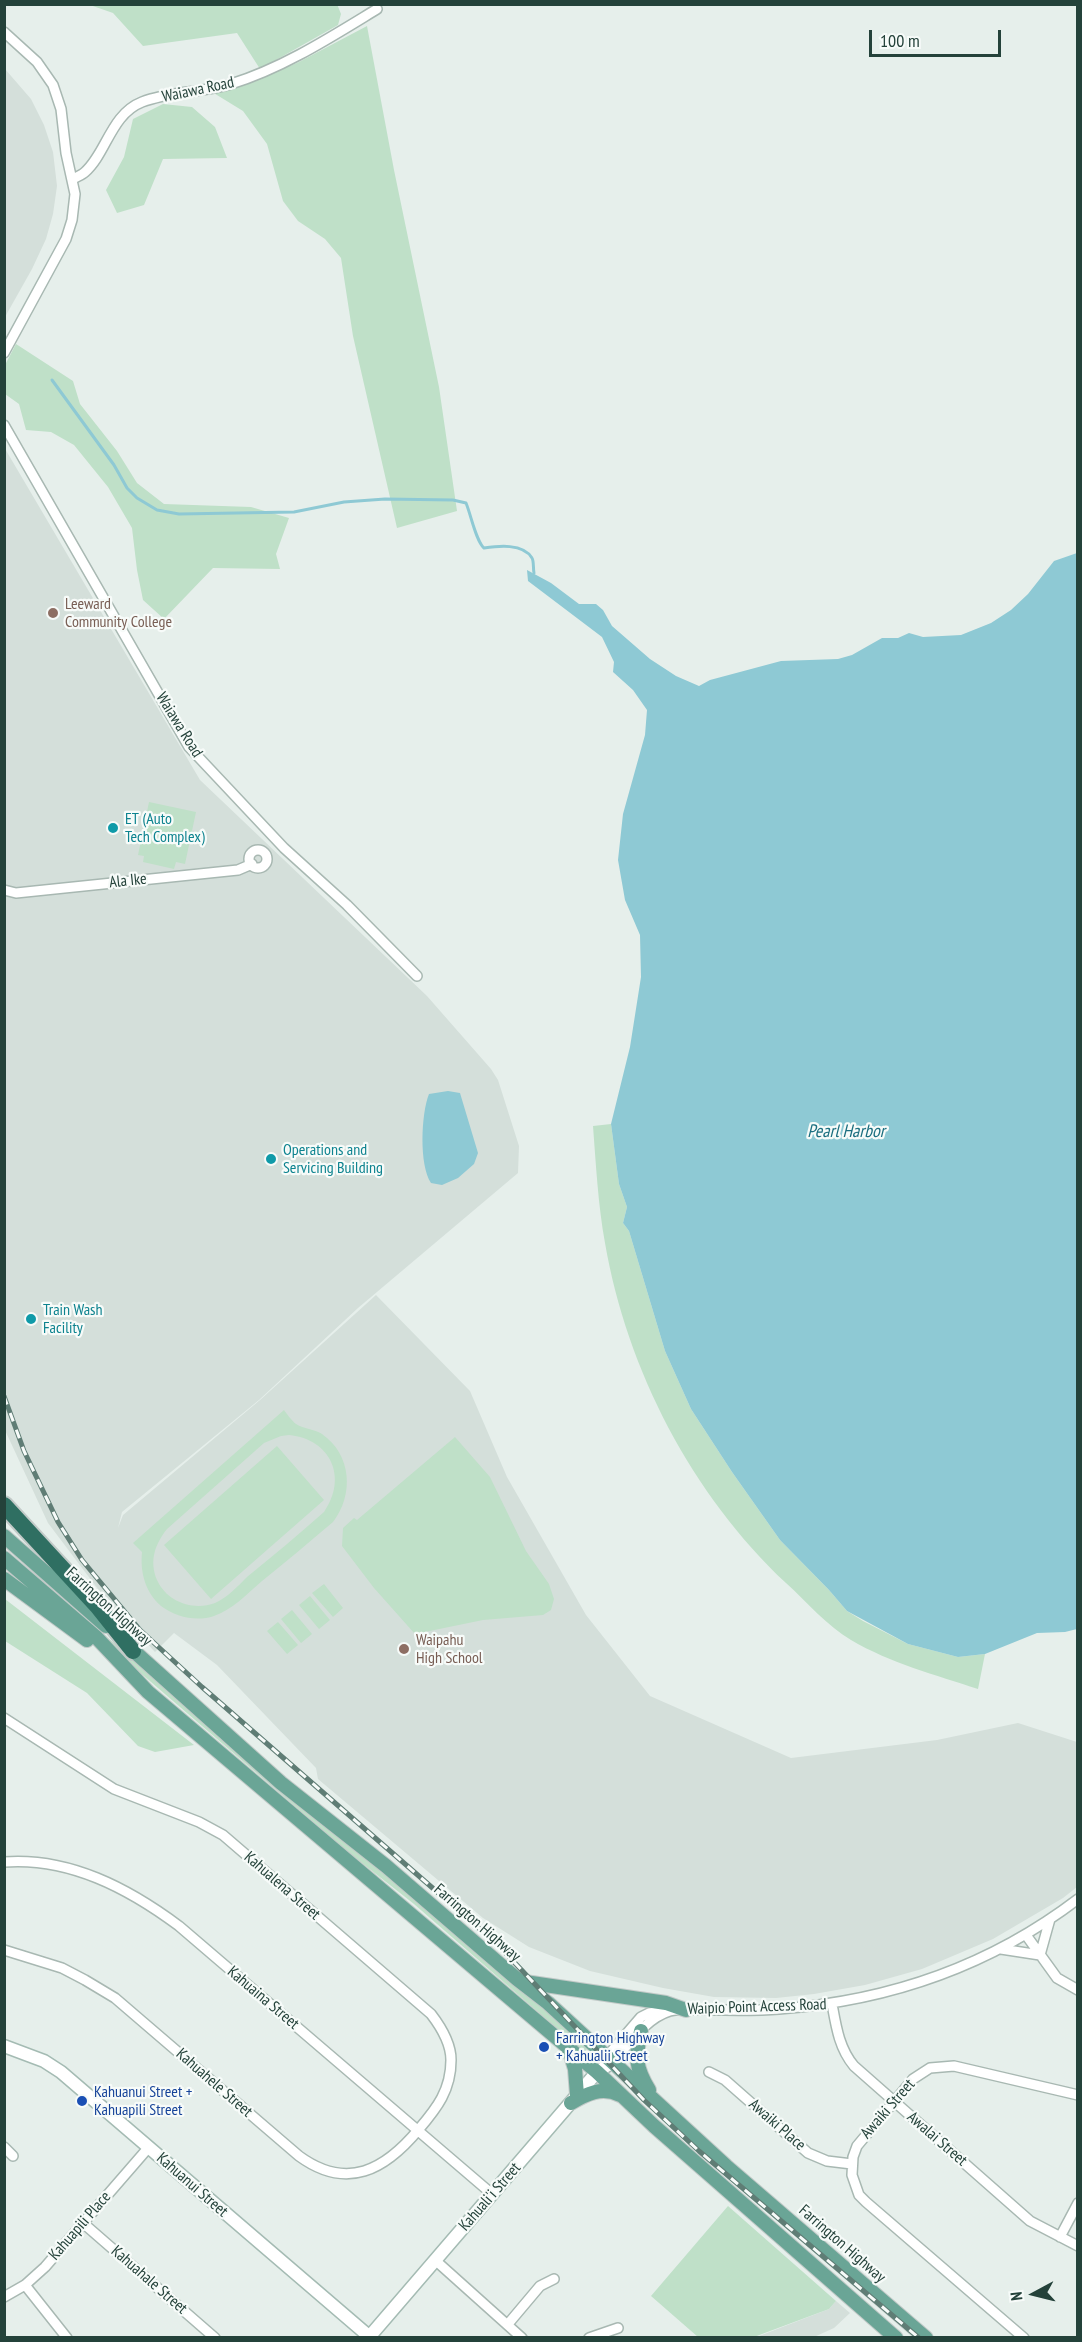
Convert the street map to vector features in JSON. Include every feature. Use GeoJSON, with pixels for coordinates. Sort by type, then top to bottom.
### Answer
{"type":"FeatureCollection","features":[{"type":"Feature","properties":{"kind":"highway"},"geometry":{"type":"LineString","coordinates":[[4,1505],[97,1606],[133,1651]]}},
{"type":"Feature","properties":{"kind":"main road","name":"Farrington Highway"},"geometry":{"type":"LineString","coordinates":[[4,1536],[281,1783],[386,1866],[548,2003],[657,2104],[926,2337]]}},
{"type":"Feature","properties":{"kind":"main road","name":"Farrington Highway"},"geometry":{"type":"LineString","coordinates":[[4,1558],[96,1637],[148,1692],[597,2073],[896,2337]]}},
{"type":"Feature","properties":{"kind":"main road"},"geometry":{"type":"LineString","coordinates":[[4,1579],[100,1650],[148,1692]]}},
{"type":"Feature","properties":{"kind":"main road"},"geometry":{"type":"LineString","coordinates":[[517,1979],[535,1984],[666,2003],[686,2010]]}},
{"type":"Feature","properties":{"kind":"main road"},"geometry":{"type":"LineString","coordinates":[[641,2031],[636,2055],[638,2067],[657,2104]]}},
{"type":"Feature","properties":{"kind":"main road"},"geometry":{"type":"LineString","coordinates":[[569,2049],[575,2069],[574,2099],[596,2092],[610,2092],[624,2098]]}},
{"type":"Feature","properties":{"kind":"street","name":"Waiawa Road"},"geometry":{"type":"LineString","coordinates":[[73,178],[85,172],[121,119],[131,108],[141,102],[205,90],[248,78],[301,53],[377,9]]}},
{"type":"Feature","properties":{"kind":"street"},"geometry":{"type":"LineString","coordinates":[[4,32],[37,62],[53,85],[61,109],[66,153],[75,194],[72,220],[66,239],[4,353]]}},
{"type":"Feature","properties":{"kind":"street","name":"Waiawa Road"},"geometry":{"type":"LineString","coordinates":[[4,425],[189,747],[284,848],[347,905],[417,976]]}},
{"type":"Feature","properties":{"kind":"street","name":"Ala Ike"},"geometry":{"type":"LineString","coordinates":[[4,890],[16,893],[238,870],[252,864]]}},
{"type":"Feature","properties":{"kind":"street","name":"Kahualena Street"},"geometry":{"type":"LineString","coordinates":[[4,1718],[114,1789],[199,1822],[223,1836],[431,2014],[441,2027],[449,2049],[451,2058],[449,2079],[445,2094],[437,2108],[418,2130]]}},
{"type":"Feature","properties":{"kind":"street","name":"Kahuaina Street"},"geometry":{"type":"LineString","coordinates":[[4,1862],[41,1862],[74,1870],[118,1887],[157,1910],[187,1933],[492,2194]]}},
{"type":"Feature","properties":{"kind":"street","name":"Waipio Point Access Road"},"geometry":{"type":"LineString","coordinates":[[610,2059],[641,2031],[668,2011],[776,2009],[832,2004],[872,1997],[907,1987],[1001,1949],[1026,1935],[1077,1899]]}},
{"type":"Feature","properties":{"kind":"street"},"geometry":{"type":"LineString","coordinates":[[1040,1955],[1050,1919]]}},
{"type":"Feature","properties":{"kind":"street"},"geometry":{"type":"LineString","coordinates":[[1026,1935],[1057,1978],[1077,1990]]}},
{"type":"Feature","properties":{"kind":"street"},"geometry":{"type":"LineString","coordinates":[[1001,1949],[1040,1955]]}},
{"type":"Feature","properties":{"kind":"street","name":"Kahuahele Street"},"geometry":{"type":"LineString","coordinates":[[4,1950],[62,1968],[115,1998],[299,2156],[318,2168],[341,2174],[364,2172],[390,2159],[418,2130]]}},
{"type":"Feature","properties":{"kind":"street","name":"Awalai Street"},"geometry":{"type":"LineString","coordinates":[[832,2004],[838,2038],[847,2058],[1030,2221],[1077,2246]]}},
{"type":"Feature","properties":{"kind":"street"},"geometry":{"type":"LineString","coordinates":[[610,2059],[641,2017],[668,2011]]}},
{"type":"Feature","properties":{"kind":"street","name":"Kahuanui Street"},"geometry":{"type":"LineString","coordinates":[[4,2046],[23,2051],[61,2072],[371,2337]]}},
{"type":"Feature","properties":{"kind":"street","name":"Kahuali'i Street"},"geometry":{"type":"LineString","coordinates":[[371,2337],[610,2059]]}},
{"type":"Feature","properties":{"kind":"street","name":"Awaiki Street"},"geometry":{"type":"LineString","coordinates":[[852,2164],[862,2137],[922,2072],[930,2068],[954,2066],[1077,2095]]}},
{"type":"Feature","properties":{"kind":"street","name":"Awaiki Place"},"geometry":{"type":"LineString","coordinates":[[709,2072],[725,2080],[808,2152],[827,2161],[852,2164]]}},
{"type":"Feature","properties":{"kind":"street","name":"Kahuapili Place"},"geometry":{"type":"LineString","coordinates":[[4,2297],[25,2285],[45,2267],[148,2147]]}},
{"type":"Feature","properties":{"kind":"street"},"geometry":{"type":"LineString","coordinates":[[4,2148],[13,2156]]}},
{"type":"Feature","properties":{"kind":"street"},"geometry":{"type":"LineString","coordinates":[[852,2164],[855,2185],[866,2202],[1024,2337]]}},
{"type":"Feature","properties":{"kind":"street"},"geometry":{"type":"LineString","coordinates":[[1060,2237],[1077,2203]]}},
{"type":"Feature","properties":{"kind":"street","name":"Kahuahale Street"},"geometry":{"type":"LineString","coordinates":[[83,2223],[215,2337]]}},
{"type":"Feature","properties":{"kind":"street"},"geometry":{"type":"LineString","coordinates":[[435,2260],[522,2337]]}},
{"type":"Feature","properties":{"kind":"street"},"geometry":{"type":"LineString","coordinates":[[508,2324],[540,2286],[554,2279]]}},
{"type":"Feature","properties":{"kind":"street"},"geometry":{"type":"LineString","coordinates":[[25,2285],[67,2337]]}},
{"type":"Feature","properties":{"kind":"street"},"geometry":{"type":"LineString","coordinates":[[589,2337],[618,2328]]}},
{"type":"Feature","properties":{"kind":"shaded area"},"geometry":{"type":"Polygon","coordinates":[[[5,69],[31,99],[44,125],[53,152],[57,186],[46,239],[5,317],[5,69]]]}},
{"type":"Feature","properties":{"kind":"shaded area"},"geometry":{"type":"Polygon","coordinates":[[[4,447],[200,780],[427,996],[491,1069],[498,1080],[519,1146],[518,1173],[358,1308],[259,1400],[122,1512],[118,1528],[123,1515],[260,1400],[376,1295],[470,1391],[507,1477],[586,1615],[650,1696],[791,1758],[937,1740],[1018,1723],[1077,1742],[1077,1887],[1063,1898],[993,1939],[922,1969],[865,1985],[814,1994],[776,1998],[714,1997],[590,1971],[529,1947],[483,1918],[318,1779],[316,1768],[217,1665],[174,1633],[155,1652],[107,1601],[48,1523],[4,1428],[4,447]]]}},
{"type":"Feature","properties":{"kind":"shaded area"},"geometry":{"type":"Polygon","coordinates":[[[836,2301],[850,2313],[834,2328],[814,2337],[754,2338],[829,2309],[836,2301]]]}},
{"type":"Feature","properties":{"kind":"green space"},"geometry":{"type":"Polygon","coordinates":[[[337,4],[341,14],[338,25],[260,69],[237,33],[143,46],[113,13],[90,5],[337,4]]]}},
{"type":"Feature","properties":{"kind":"green space"},"geometry":{"type":"Polygon","coordinates":[[[367,26],[439,387],[457,511],[397,528],[353,336],[341,258],[325,239],[298,221],[283,201],[267,144],[243,111],[212,92],[253,82],[299,62],[367,26]]]}},
{"type":"Feature","properties":{"kind":"green space"},"geometry":{"type":"Polygon","coordinates":[[[163,104],[192,107],[215,127],[227,158],[163,159],[144,205],[117,213],[106,190],[124,157],[133,119],[163,104]]]}},
{"type":"Feature","properties":{"kind":"green space"},"geometry":{"type":"Polygon","coordinates":[[[16,344],[73,381],[80,404],[117,451],[137,483],[164,504],[251,507],[289,518],[276,554],[280,569],[213,568],[164,619],[143,600],[132,528],[108,487],[74,445],[51,432],[26,430],[19,404],[5,394],[5,365],[16,344]]]}},
{"type":"Feature","properties":{"kind":"green space"},"geometry":{"type":"Polygon","coordinates":[[[149,802],[196,812],[185,864],[176,862],[174,869],[143,862],[144,856],[138,855],[149,802]]]}},
{"type":"Feature","properties":{"kind":"green space"},"geometry":{"type":"Polygon","coordinates":[[[611,1124],[619,1184],[627,1207],[623,1223],[629,1231],[665,1351],[691,1409],[780,1540],[847,1611],[908,1644],[958,1657],[985,1654],[978,1689],[881,1655],[851,1640],[834,1628],[752,1548],[721,1511],[693,1470],[668,1428],[647,1383],[629,1337],[615,1290],[601,1214],[593,1126],[611,1124]]]}},
{"type":"Feature","properties":{"kind":"green space"},"geometry":{"type":"Polygon","coordinates":[[[284,1410],[296,1424],[319,1432],[332,1443],[344,1464],[347,1488],[340,1511],[333,1522],[239,1601],[214,1616],[200,1619],[186,1617],[161,1606],[147,1588],[142,1567],[142,1552],[133,1543],[284,1410]],[[281,1436],[264,1443],[167,1529],[156,1547],[153,1559],[157,1580],[167,1594],[190,1605],[207,1605],[219,1601],[324,1512],[335,1486],[335,1474],[325,1452],[304,1438],[281,1436]]]}},
{"type":"Feature","properties":{"kind":"green space"},"geometry":{"type":"Polygon","coordinates":[[[455,1437],[490,1477],[526,1551],[549,1584],[554,1599],[551,1610],[543,1615],[483,1620],[415,1634],[374,1588],[342,1546],[343,1528],[354,1518],[357,1520],[455,1437]]]}},
{"type":"Feature","properties":{"kind":"green space"},"geometry":{"type":"Polygon","coordinates":[[[277,1446],[324,1500],[211,1599],[164,1545],[277,1446]]]}},
{"type":"Feature","properties":{"kind":"green space"},"geometry":{"type":"Polygon","coordinates":[[[4,1549],[475,1951],[544,2004],[589,2047],[584,2052],[414,1904],[348,1852],[5,1556],[4,1549]]]}},
{"type":"Feature","properties":{"kind":"green space"},"geometry":{"type":"Polygon","coordinates":[[[324,1584],[343,1608],[333,1617],[312,1593],[324,1584]]]}},
{"type":"Feature","properties":{"kind":"green space"},"geometry":{"type":"Polygon","coordinates":[[[310,1596],[330,1620],[319,1629],[299,1605],[310,1596]]]}},
{"type":"Feature","properties":{"kind":"green space"},"geometry":{"type":"Polygon","coordinates":[[[5,1599],[194,1745],[155,1752],[138,1746],[87,1693],[5,1641],[5,1599]]]}},
{"type":"Feature","properties":{"kind":"green space"},"geometry":{"type":"Polygon","coordinates":[[[292,1610],[312,1634],[301,1643],[281,1619],[292,1610]]]}},
{"type":"Feature","properties":{"kind":"green space"},"geometry":{"type":"Polygon","coordinates":[[[278,1622],[298,1645],[287,1654],[267,1631],[278,1622]]]}},
{"type":"Feature","properties":{"kind":"green space"},"geometry":{"type":"Polygon","coordinates":[[[728,2206],[836,2301],[829,2309],[754,2337],[698,2337],[651,2296],[728,2206]]]}},
{"type":"Feature","properties":{"kind":"water","name":"Pearl Harbor"},"geometry":{"type":"Polygon","coordinates":[[[1077,553],[1077,1629],[1037,1633],[985,1654],[958,1657],[908,1644],[847,1611],[780,1540],[732,1472],[691,1409],[665,1351],[629,1231],[623,1223],[627,1207],[619,1184],[611,1124],[630,1047],[641,977],[640,935],[625,900],[618,860],[623,814],[645,735],[647,710],[633,690],[613,672],[614,662],[602,637],[528,581],[527,570],[551,583],[579,604],[596,604],[603,610],[612,626],[650,659],[676,676],[699,686],[710,680],[781,661],[838,659],[852,655],[882,638],[898,638],[909,633],[923,637],[961,635],[991,623],[1011,610],[1028,594],[1054,561],[1077,553]]]}},
{"type":"Feature","properties":{"kind":"water"},"geometry":{"type":"Polygon","coordinates":[[[448,1091],[460,1093],[478,1153],[474,1164],[458,1178],[442,1185],[431,1183],[427,1175],[422,1139],[424,1114],[429,1094],[448,1091]]]}},
{"type":"Feature","properties":{"kind":"waterway"},"geometry":{"type":"LineString","coordinates":[[52,380],[114,465],[127,488],[137,498],[157,510],[179,514],[294,512],[344,502],[385,499],[453,500],[466,503],[476,534],[484,548],[510,547],[523,550],[532,558],[534,573]]}},
{"type":"Feature","properties":{"kind":"railway"},"geometry":{"type":"LineString","coordinates":[[4,1396],[24,1451],[58,1522],[82,1560],[140,1630],[202,1687],[498,1945],[644,2100],[699,2151],[919,2338]]}},
{"type":"Feature","properties":{"kind":"place","name":"Leeward Community College"},"geometry":{"type":"Point","coordinates":[53,613]}},
{"type":"Feature","properties":{"kind":"place","name":"ET (Auto Tech Complex)"},"geometry":{"type":"Point","coordinates":[113,828]}},
{"type":"Feature","properties":{"kind":"place","name":"Operations and Servicing Building"},"geometry":{"type":"Point","coordinates":[271,1159]}},
{"type":"Feature","properties":{"kind":"place","name":"Train Wash Facility"},"geometry":{"type":"Point","coordinates":[31,1319]}},
{"type":"Feature","properties":{"kind":"place","name":"Waipahu High School"},"geometry":{"type":"Point","coordinates":[404,1649]}},
{"type":"Feature","properties":{"kind":"place","name":"Farrington Highway + Kahualii Street"},"geometry":{"type":"Point","coordinates":[544,2047]}},
{"type":"Feature","properties":{"kind":"place","name":"Kahuanui Street + Kahuapili Street"},"geometry":{"type":"Point","coordinates":[82,2101]}}]}
